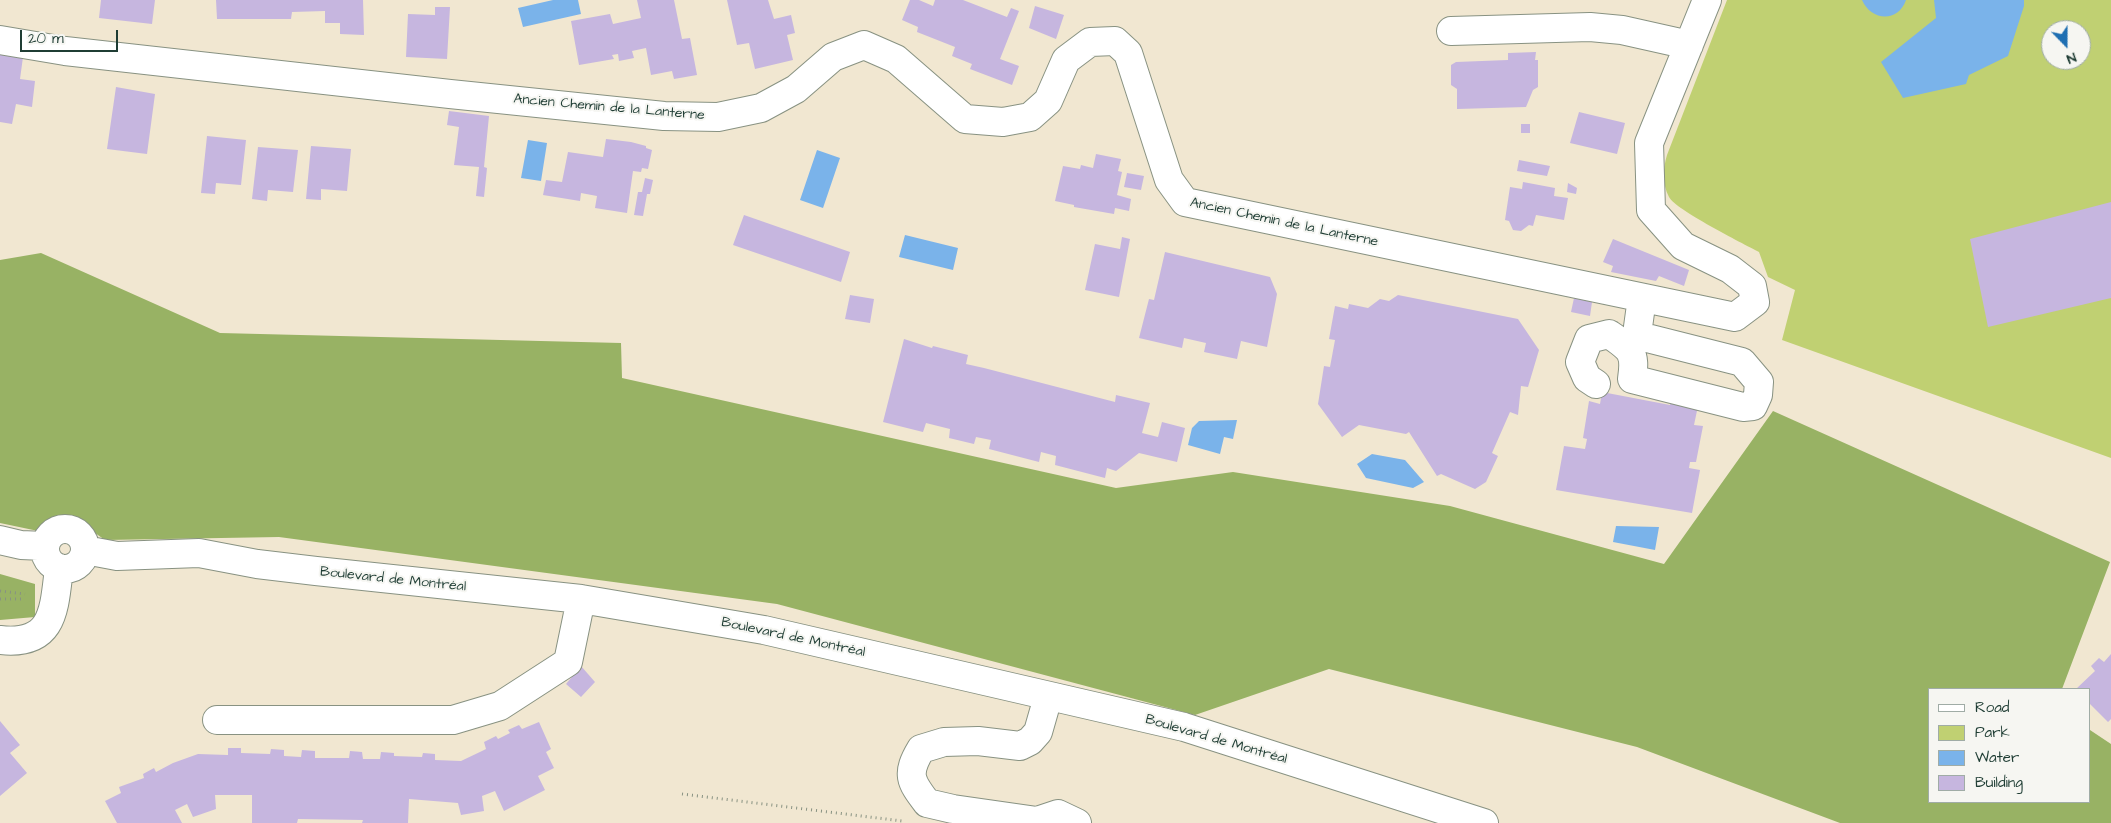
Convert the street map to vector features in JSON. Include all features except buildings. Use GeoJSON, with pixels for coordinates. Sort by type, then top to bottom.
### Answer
{"type":"FeatureCollection","features":[{"type":"Feature","properties":{"kind":"street","name":"Ancien Chemin de la Lanterne"},"geometry":{"type":"LineString","coordinates":[[0,40],[65,51],[440,93],[664,116],[718,117],[761,108],[796,89],[833,57],[864,45],[896,59],[966,119],[1003,122],[1030,117],[1048,101],[1066,60],[1090,42],[1115,41],[1128,53],[1169,180],[1185,202],[1735,317],[1755,302],[1752,286],[1730,269],[1683,246],[1650,210],[1649,143],[1707,0]]}},
{"type":"Feature","properties":{"kind":"street"},"geometry":{"type":"LineString","coordinates":[[1450,31],[1590,27],[1622,30],[1689,45]]}},
{"type":"Feature","properties":{"kind":"street"},"geometry":{"type":"LineString","coordinates":[[1596,384],[1587,378],[1580,362],[1589,339],[1609,334],[1626,346],[1635,362],[1632,379],[1743,407],[1753,406],[1758,395],[1759,382],[1742,362],[1647,338],[1640,333],[1638,326],[1642,298]]}},
{"type":"Feature","properties":{"kind":"street"},"geometry":{"type":"LineString","coordinates":[[67,528],[81,536],[85,550],[83,558],[73,567],[59,568],[48,560],[44,546],[47,538],[52,533],[67,528]]}},
{"type":"Feature","properties":{"kind":"street"},"geometry":{"type":"LineString","coordinates":[[0,540],[21,545],[44,546]]}},
{"type":"Feature","properties":{"kind":"street","name":"Boulevard de Montréal"},"geometry":{"type":"LineString","coordinates":[[85,550],[117,556],[198,553],[296,569],[581,599],[764,630],[1184,727],[1484,823]]}},
{"type":"Feature","properties":{"kind":"street"},"geometry":{"type":"LineString","coordinates":[[0,640],[16,642],[32,638],[44,627],[52,615],[59,568]]}},
{"type":"Feature","properties":{"kind":"street"},"geometry":{"type":"LineString","coordinates":[[217,720],[453,720],[500,706],[568,662],[581,599]]}},
{"type":"Feature","properties":{"kind":"street"},"geometry":{"type":"LineString","coordinates":[[1048,697],[1038,732],[1025,743],[1020,746],[978,741],[944,742],[921,749],[911,765],[913,784],[927,803],[1038,822],[1058,814],[1077,823]]}},
{"type":"Feature","properties":{"kind":"path"},"geometry":{"type":"LineString","coordinates":[[682,794],[905,822]]}},
{"type":"Feature","properties":{"kind":"green space"},"geometry":{"type":"Polygon","coordinates":[[[1727,0],[2111,0],[2111,458],[1782,340],[1795,290],[1768,277],[1759,252],[1710,226],[1674,203],[1669,197],[1664,181],[1667,155],[1727,0]]]}},
{"type":"Feature","properties":{"kind":"green space"},"geometry":{"type":"Polygon","coordinates":[[[41,253],[220,333],[621,343],[622,378],[1116,488],[1233,472],[1450,506],[1664,564],[1773,411],[2110,562],[2062,688],[1928,688],[1928,803],[2091,803],[2091,731],[2111,744],[2111,823],[1840,823],[1637,747],[1329,669],[1195,715],[777,604],[279,537],[105,540],[71,516],[43,532],[0,523],[0,260],[41,253]]]}},
{"type":"Feature","properties":{"kind":"green space"},"geometry":{"type":"Polygon","coordinates":[[[0,574],[35,584],[35,617],[0,620],[0,574]]]}},
{"type":"Feature","properties":{"kind":"water"},"geometry":{"type":"Polygon","coordinates":[[[553,0],[578,0],[581,14],[523,27],[518,8],[553,0]]]}},
{"type":"Feature","properties":{"kind":"water"},"geometry":{"type":"Polygon","coordinates":[[[1862,0],[1906,0],[1897,13],[1891,16],[1884,16],[1872,12],[1862,0]]]}},
{"type":"Feature","properties":{"kind":"water"},"geometry":{"type":"Polygon","coordinates":[[[1934,0],[2024,0],[2024,6],[2008,56],[1969,75],[1966,84],[1903,98],[1881,62],[1936,18],[1934,0]]]}},
{"type":"Feature","properties":{"kind":"water"},"geometry":{"type":"Polygon","coordinates":[[[528,140],[547,143],[541,181],[521,178],[528,140]]]}},
{"type":"Feature","properties":{"kind":"water"},"geometry":{"type":"Polygon","coordinates":[[[817,150],[840,158],[823,208],[800,200],[817,150]]]}},
{"type":"Feature","properties":{"kind":"water"},"geometry":{"type":"Polygon","coordinates":[[[905,235],[958,248],[953,270],[899,257],[905,235]]]}},
{"type":"Feature","properties":{"kind":"water"},"geometry":{"type":"Polygon","coordinates":[[[1237,420],[1233,439],[1224,437],[1220,454],[1188,445],[1192,428],[1199,421],[1237,420]]]}},
{"type":"Feature","properties":{"kind":"water"},"geometry":{"type":"Polygon","coordinates":[[[1372,454],[1405,460],[1424,482],[1413,488],[1366,478],[1357,464],[1372,454]]]}},
{"type":"Feature","properties":{"kind":"water"},"geometry":{"type":"Polygon","coordinates":[[[1616,526],[1659,527],[1655,550],[1613,542],[1616,526]]]}}]}
